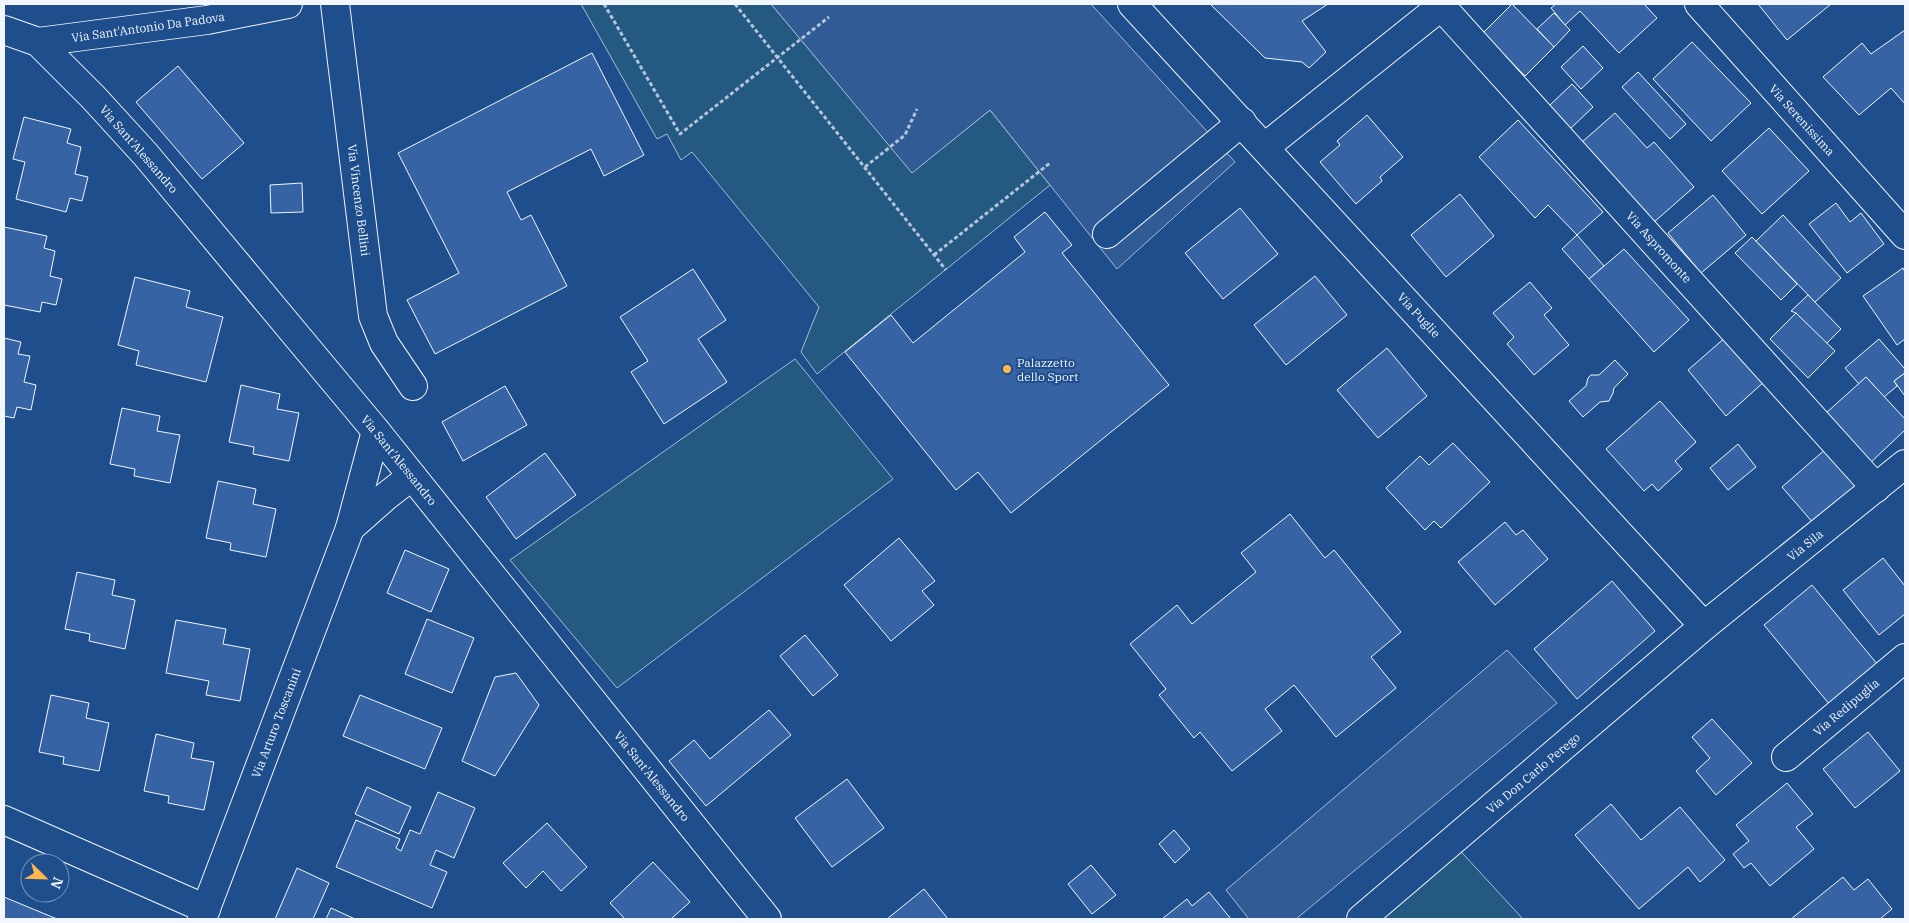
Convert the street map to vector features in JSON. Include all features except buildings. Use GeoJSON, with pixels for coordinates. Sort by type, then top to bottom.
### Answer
{"type":"FeatureCollection","features":[{"type":"Feature","properties":{"kind":"street","name":"Via Sant'Antonio Da Padova"},"geometry":{"type":"LineString","coordinates":[[38,42],[198,21],[288,4]]}},
{"type":"Feature","properties":{"kind":"street","name":"Via Vincenzo Bellini"},"geometry":{"type":"LineString","coordinates":[[335,4],[372,316],[384,343],[413,386]]}},
{"type":"Feature","properties":{"kind":"street","name":"Via Puglie"},"geometry":{"type":"LineString","coordinates":[[1132,4],[1704,626]]}},
{"type":"Feature","properties":{"kind":"street","name":"Via Serenissima"},"geometry":{"type":"LineString","coordinates":[[1699,4],[1905,235]]}},
{"type":"Feature","properties":{"kind":"street"},"geometry":{"type":"LineString","coordinates":[[1265,147],[1443,5]]}},
{"type":"Feature","properties":{"kind":"street","name":"Via Aspromonte"},"geometry":{"type":"LineString","coordinates":[[1443,5],[1876,488]]}},
{"type":"Feature","properties":{"kind":"street","name":"Via Sant'Alessandro"},"geometry":{"type":"LineString","coordinates":[[4,30],[38,42],[130,136],[376,431],[767,919]]}},
{"type":"Feature","properties":{"kind":"street"},"geometry":{"type":"LineString","coordinates":[[1106,234],[1242,122]]}},
{"type":"Feature","properties":{"kind":"street","name":"Via Arturo Toscanini"},"geometry":{"type":"LineString","coordinates":[[204,914],[350,528],[376,431]]}},
{"type":"Feature","properties":{"kind":"street","name":"Via Sila"},"geometry":{"type":"LineString","coordinates":[[1704,626],[1905,464]]}},
{"type":"Feature","properties":{"kind":"street","name":"Via Arturo Toscanini"},"geometry":{"type":"LineString","coordinates":[[350,528],[412,476]]}},
{"type":"Feature","properties":{"kind":"street","name":"Via Don Carlo Perego"},"geometry":{"type":"LineString","coordinates":[[1361,919],[1704,626]]}},
{"type":"Feature","properties":{"kind":"street","name":"Via Redipuglia"},"geometry":{"type":"LineString","coordinates":[[1786,757],[1905,658]]}},
{"type":"Feature","properties":{"kind":"street"},"geometry":{"type":"LineString","coordinates":[[4,820],[204,914]]}},
{"type":"Feature","properties":{"kind":"path"},"geometry":{"type":"LineString","coordinates":[[604,4],[680,134],[829,17]]}},
{"type":"Feature","properties":{"kind":"path"},"geometry":{"type":"LineString","coordinates":[[735,4],[946,270]]}},
{"type":"Feature","properties":{"kind":"path"},"geometry":{"type":"LineString","coordinates":[[865,167],[905,135],[918,109]]}},
{"type":"Feature","properties":{"kind":"path"},"geometry":{"type":"LineString","coordinates":[[934,255],[1050,163]]}},
{"type":"Feature","properties":{"kind":"shaded area"},"geometry":{"type":"Polygon","coordinates":[[[581,4],[771,4],[912,172],[990,110],[1050,185],[817,374],[801,352],[819,307],[692,152],[681,160],[667,134],[657,139],[581,4]]]}},
{"type":"Feature","properties":{"kind":"shaded area"},"geometry":{"type":"Polygon","coordinates":[[[771,4],[1091,4],[1235,162],[1117,269],[990,110],[912,173],[771,4]]]}},
{"type":"Feature","properties":{"kind":"shaded area"},"geometry":{"type":"Polygon","coordinates":[[[795,359],[893,479],[617,688],[510,560],[795,359]]]}},
{"type":"Feature","properties":{"kind":"shaded area"},"geometry":{"type":"Polygon","coordinates":[[[1507,650],[1557,703],[1296,919],[1249,919],[1226,890],[1507,650]]]}},
{"type":"Feature","properties":{"kind":"shaded area"},"geometry":{"type":"Polygon","coordinates":[[[1454,844],[1523,919],[1367,919],[1454,844]]]}},
{"type":"Feature","properties":{"kind":"place","name":"Palazzetto dello Sport"},"geometry":{"type":"Point","coordinates":[1007,369]}}]}
